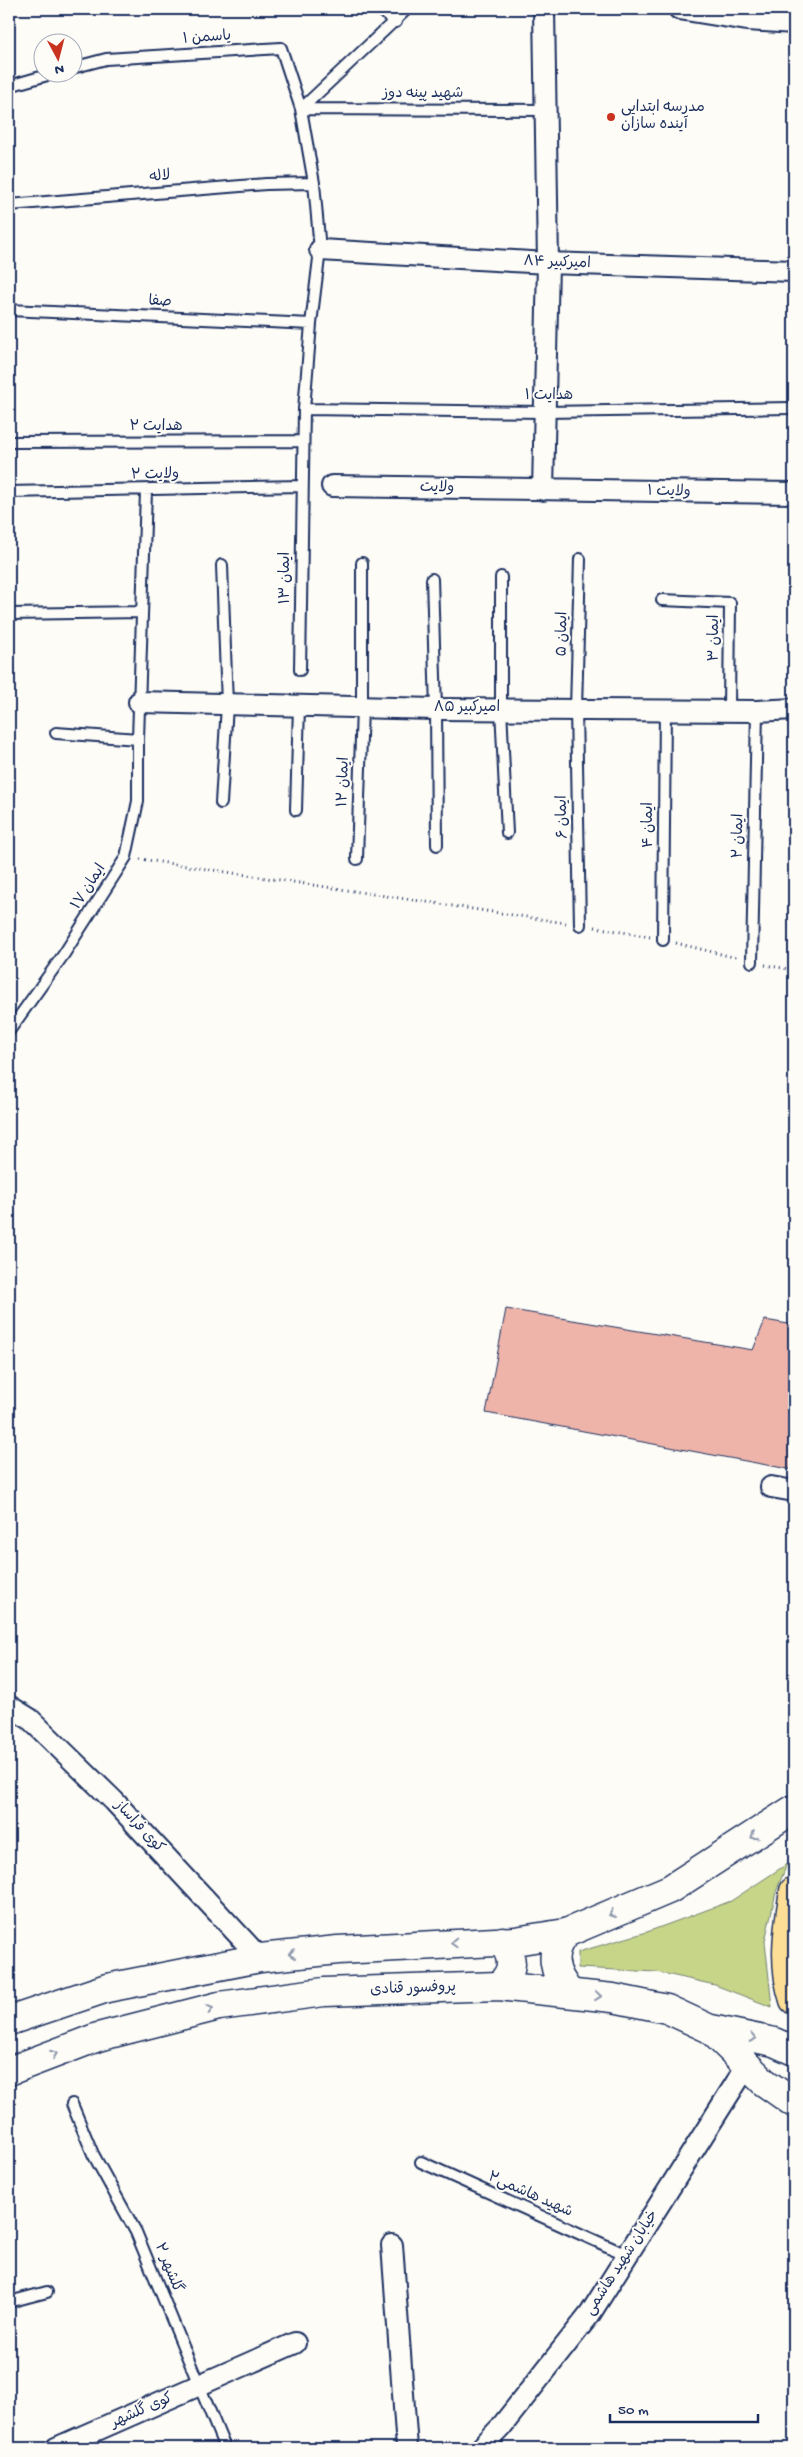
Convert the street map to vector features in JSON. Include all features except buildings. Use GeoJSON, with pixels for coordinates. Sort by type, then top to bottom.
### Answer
{"type":"FeatureCollection","features":[{"type":"Feature","properties":{"kind":"main road"},"geometry":{"type":"LineString","coordinates":[[9,2021],[107,1988],[188,1970],[260,1958],[338,1950],[502,1941],[566,1933],[670,1889],[794,1809]]}},
{"type":"Feature","properties":{"kind":"main road"},"geometry":{"type":"LineString","coordinates":[[794,1891],[787,1936],[791,1991],[794,2000]]}},
{"type":"Feature","properties":{"kind":"main road"},"geometry":{"type":"LineString","coordinates":[[566,1933],[557,1942],[555,1965],[560,1981],[570,1993]]}},
{"type":"Feature","properties":{"kind":"main road"},"geometry":{"type":"LineString","coordinates":[[499,1986],[511,1972],[513,1963],[511,1955],[502,1941]]}},
{"type":"Feature","properties":{"kind":"main road","name":"پروفسور قنادی"},"geometry":{"type":"LineString","coordinates":[[9,2071],[98,2037],[219,2006],[324,1992],[499,1986],[613,1998],[667,2010],[710,2029],[764,2082],[794,2103]]}},
{"type":"Feature","properties":{"kind":"main road"},"geometry":{"type":"LineString","coordinates":[[710,2029],[774,2042],[794,2051]]}},
{"type":"Feature","properties":{"kind":"street"},"geometry":{"type":"LineString","coordinates":[[543,490],[548,263],[544,9]]}},
{"type":"Feature","properties":{"kind":"street"},"geometry":{"type":"LineString","coordinates":[[679,9],[747,20],[794,23]]}},
{"type":"Feature","properties":{"kind":"street","name":"امیرکبیر ۸۴"},"geometry":{"type":"LineString","coordinates":[[320,250],[548,263],[794,270]]}},
{"type":"Feature","properties":{"kind":"street","name":"ولایت"},"geometry":{"type":"LineString","coordinates":[[332,486],[543,490]]}},
{"type":"Feature","properties":{"kind":"street","name":"ولایت ۱"},"geometry":{"type":"LineString","coordinates":[[543,490],[794,493]]}},
{"type":"Feature","properties":{"kind":"street","name":"امیرکبیر ۸۵"},"geometry":{"type":"LineString","coordinates":[[139,702],[436,709],[757,711],[794,708]]}},
{"type":"Feature","properties":{"kind":"street"},"geometry":{"type":"LineString","coordinates":[[771,1487],[794,1492]]}},
{"type":"Feature","properties":{"kind":"street","name":"کوی فراساز"},"geometry":{"type":"LineString","coordinates":[[9,1706],[30,1719],[114,1800],[260,1958]]}},
{"type":"Feature","properties":{"kind":"street","name":"خیابان شهید هاشمی"},"geometry":{"type":"LineString","coordinates":[[481,2448],[501,2427],[590,2314],[741,2075],[750,2067]]}},
{"type":"Feature","properties":{"kind":"street"},"geometry":{"type":"LineString","coordinates":[[392,2245],[407,2448]]}},
{"type":"Feature","properties":{"kind":"street","name":"کوی گلشهر"},"geometry":{"type":"LineString","coordinates":[[56,2448],[295,2342]]}},
{"type":"Feature","properties":{"kind":"lane"},"geometry":{"type":"LineString","coordinates":[[379,9],[396,22]]}},
{"type":"Feature","properties":{"kind":"lane"},"geometry":{"type":"LineString","coordinates":[[301,109],[396,22],[407,9]]}},
{"type":"Feature","properties":{"kind":"lane","name":"یاسمن ۱"},"geometry":{"type":"LineString","coordinates":[[82,65],[106,59],[281,48],[301,109]]}},
{"type":"Feature","properties":{"kind":"lane"},"geometry":{"type":"LineString","coordinates":[[9,86],[32,79]]}},
{"type":"Feature","properties":{"kind":"lane","name":"شهید پینه دوز"},"geometry":{"type":"LineString","coordinates":[[301,109],[545,110]]}},
{"type":"Feature","properties":{"kind":"lane","name":"ایمان ۱۳"},"geometry":{"type":"LineString","coordinates":[[300,670],[302,441],[311,324],[320,250],[314,183],[301,109]]}},
{"type":"Feature","properties":{"kind":"lane","name":"لاله"},"geometry":{"type":"LineString","coordinates":[[9,205],[266,184],[314,183]]}},
{"type":"Feature","properties":{"kind":"lane","name":"صفا"},"geometry":{"type":"LineString","coordinates":[[9,310],[311,324]]}},
{"type":"Feature","properties":{"kind":"lane","name":"هدایت ۱"},"geometry":{"type":"LineString","coordinates":[[304,409],[545,412],[794,408]]}},
{"type":"Feature","properties":{"kind":"lane","name":"هدایت ۲"},"geometry":{"type":"LineString","coordinates":[[9,442],[302,441]]}},
{"type":"Feature","properties":{"kind":"lane","name":"ولایت ۲"},"geometry":{"type":"LineString","coordinates":[[9,492],[146,491],[302,486]]}},
{"type":"Feature","properties":{"kind":"lane","name":"ایمان ۱۷"},"geometry":{"type":"LineString","coordinates":[[9,1031],[64,954],[126,857],[138,800],[138,739],[146,491]]}},
{"type":"Feature","properties":{"kind":"lane","name":"ایمان ۵"},"geometry":{"type":"LineString","coordinates":[[576,709],[580,559]]}},
{"type":"Feature","properties":{"kind":"lane","name":"ایمان ۱۲"},"geometry":{"type":"LineString","coordinates":[[356,859],[362,706],[362,563]]}},
{"type":"Feature","properties":{"kind":"lane"},"geometry":{"type":"LineString","coordinates":[[221,803],[227,705],[222,565]]}},
{"type":"Feature","properties":{"kind":"lane"},"geometry":{"type":"LineString","coordinates":[[501,577],[501,708],[507,833]]}},
{"type":"Feature","properties":{"kind":"lane"},"geometry":{"type":"LineString","coordinates":[[432,579],[436,709],[437,846]]}},
{"type":"Feature","properties":{"kind":"lane","name":"ایمان ۳"},"geometry":{"type":"LineString","coordinates":[[662,600],[730,604],[730,711]]}},
{"type":"Feature","properties":{"kind":"lane"},"geometry":{"type":"LineString","coordinates":[[9,614],[142,612]]}},
{"type":"Feature","properties":{"kind":"lane"},"geometry":{"type":"LineString","coordinates":[[296,810],[299,706]]}},
{"type":"Feature","properties":{"kind":"lane","name":"ایمان ۶"},"geometry":{"type":"LineString","coordinates":[[576,709],[580,925]]}},
{"type":"Feature","properties":{"kind":"lane","name":"ایمان ۴"},"geometry":{"type":"LineString","coordinates":[[663,940],[665,710]]}},
{"type":"Feature","properties":{"kind":"lane","name":"ایمان ۲"},"geometry":{"type":"LineString","coordinates":[[752,962],[757,711]]}},
{"type":"Feature","properties":{"kind":"lane"},"geometry":{"type":"LineString","coordinates":[[56,733],[138,739]]}},
{"type":"Feature","properties":{"kind":"lane","name":"گلشهر ۲"},"geometry":{"type":"LineString","coordinates":[[72,2104],[93,2154],[136,2232],[225,2448]]}},
{"type":"Feature","properties":{"kind":"lane","name":"شهید هاشمی۲"},"geometry":{"type":"LineString","coordinates":[[421,2162],[628,2255]]}},
{"type":"Feature","properties":{"kind":"lane"},"geometry":{"type":"LineString","coordinates":[[9,2302],[47,2292]]}},
{"type":"Feature","properties":{"kind":"path"},"geometry":{"type":"LineString","coordinates":[[126,857],[580,925],[663,940],[752,962],[794,970]]}},
{"type":"Feature","properties":{"kind":"green space"},"geometry":{"type":"Polygon","coordinates":[[[787,1864],[776,1892],[765,1941],[772,2007],[715,1985],[657,1972],[578,1968],[578,1952],[647,1932],[731,1901],[787,1864]]]}},
{"type":"Feature","properties":{"kind":"place","name":"مدرسه ابتدایی آینده سازان"},"geometry":{"type":"Point","coordinates":[611,117]}}]}
